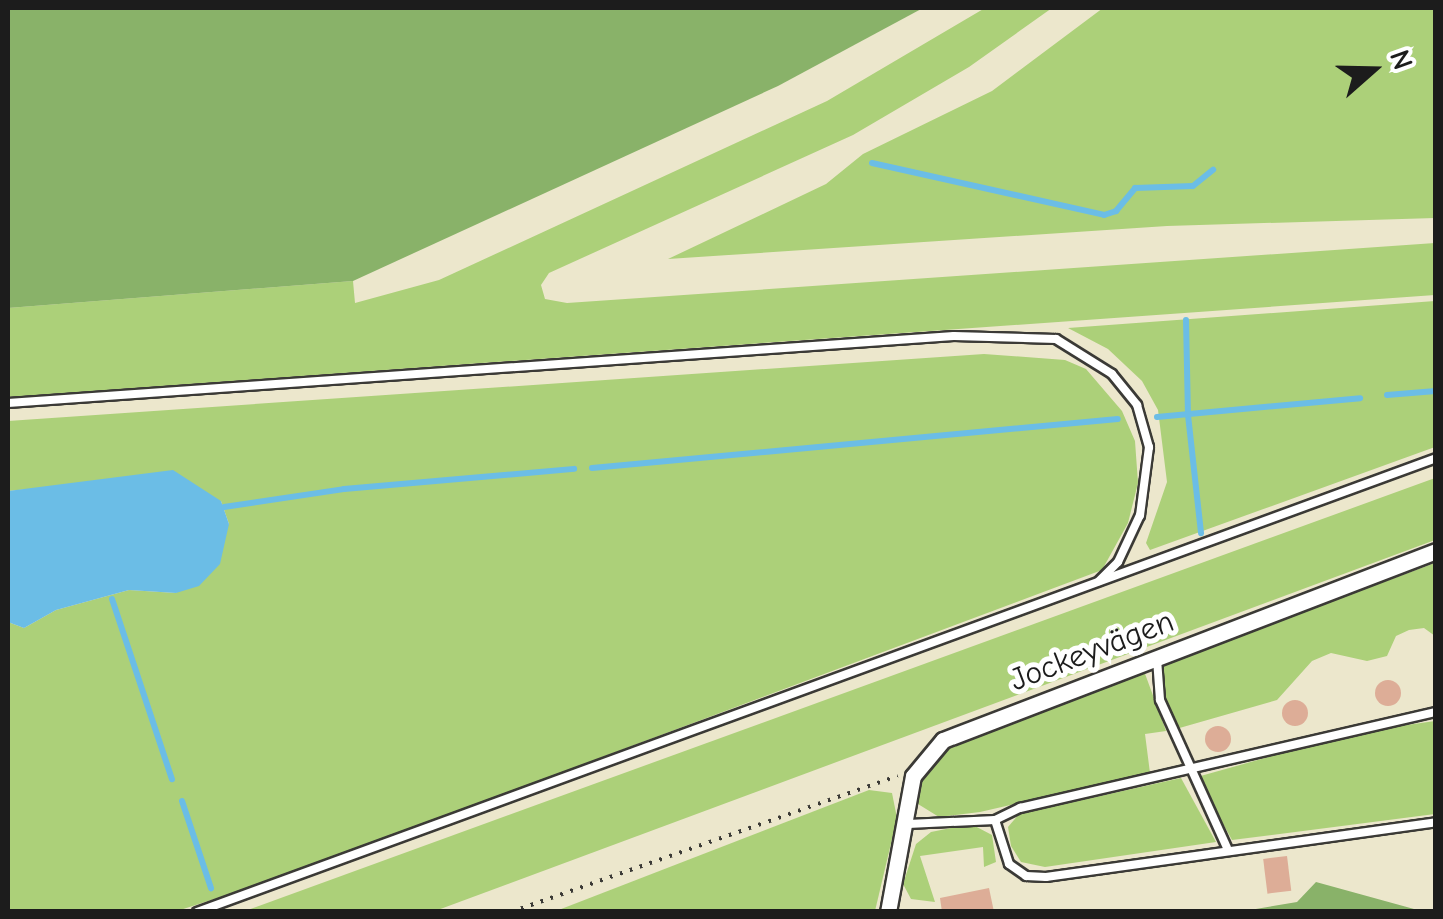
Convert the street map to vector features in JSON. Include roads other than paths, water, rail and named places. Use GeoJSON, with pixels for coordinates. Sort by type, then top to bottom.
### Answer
{"type":"FeatureCollection","features":[{"type":"Feature","properties":{"kind":"street","name":"Jockeyvägen"},"geometry":{"type":"LineString","coordinates":[[908,824],[913,776],[925,756],[968,727],[1436,551]]}},
{"type":"Feature","properties":{"kind":"street"},"geometry":{"type":"LineString","coordinates":[[888,912],[908,824]]}},
{"type":"Feature","properties":{"kind":"lane"},"geometry":{"type":"LineString","coordinates":[[8,403],[917,339],[1056,340],[1112,374],[1137,405],[1149,447],[1140,515],[1118,562],[1099,581]]}},
{"type":"Feature","properties":{"kind":"lane"},"geometry":{"type":"LineString","coordinates":[[197,912],[1436,458]]}},
{"type":"Feature","properties":{"kind":"lane"},"geometry":{"type":"LineString","coordinates":[[1159,656],[1155,682],[1187,770],[1227,848]]}},
{"type":"Feature","properties":{"kind":"lane"},"geometry":{"type":"LineString","coordinates":[[908,824],[995,820],[1020,808],[1436,712]]}},
{"type":"Feature","properties":{"kind":"lane"},"geometry":{"type":"LineString","coordinates":[[995,820],[1009,864],[1026,876],[1436,822]]}},
{"type":"Feature","properties":{"kind":"water"},"geometry":{"type":"Polygon","coordinates":[[[173,470],[221,501],[229,524],[220,564],[199,586],[176,593],[129,590],[56,610],[24,628],[8,622],[8,491],[173,470]]]}},
{"type":"Feature","properties":{"kind":"waterway"},"geometry":{"type":"LineString","coordinates":[[872,163],[1104,215],[1116,211],[1135,188],[1193,186],[1213,170]]}},
{"type":"Feature","properties":{"kind":"waterway"},"geometry":{"type":"LineString","coordinates":[[1186,320],[1188,415],[1201,533]]}},
{"type":"Feature","properties":{"kind":"waterway"},"geometry":{"type":"LineString","coordinates":[[1387,395],[1436,391]]}},
{"type":"Feature","properties":{"kind":"waterway"},"geometry":{"type":"LineString","coordinates":[[1157,417],[1360,398]]}},
{"type":"Feature","properties":{"kind":"waterway"},"geometry":{"type":"LineString","coordinates":[[592,468],[1118,419]]}},
{"type":"Feature","properties":{"kind":"waterway"},"geometry":{"type":"LineString","coordinates":[[224,507],[344,489],[574,469]]}},
{"type":"Feature","properties":{"kind":"waterway"},"geometry":{"type":"LineString","coordinates":[[112,599],[172,779]]}},
{"type":"Feature","properties":{"kind":"waterway"},"geometry":{"type":"LineString","coordinates":[[182,801],[211,888]]}}]}
